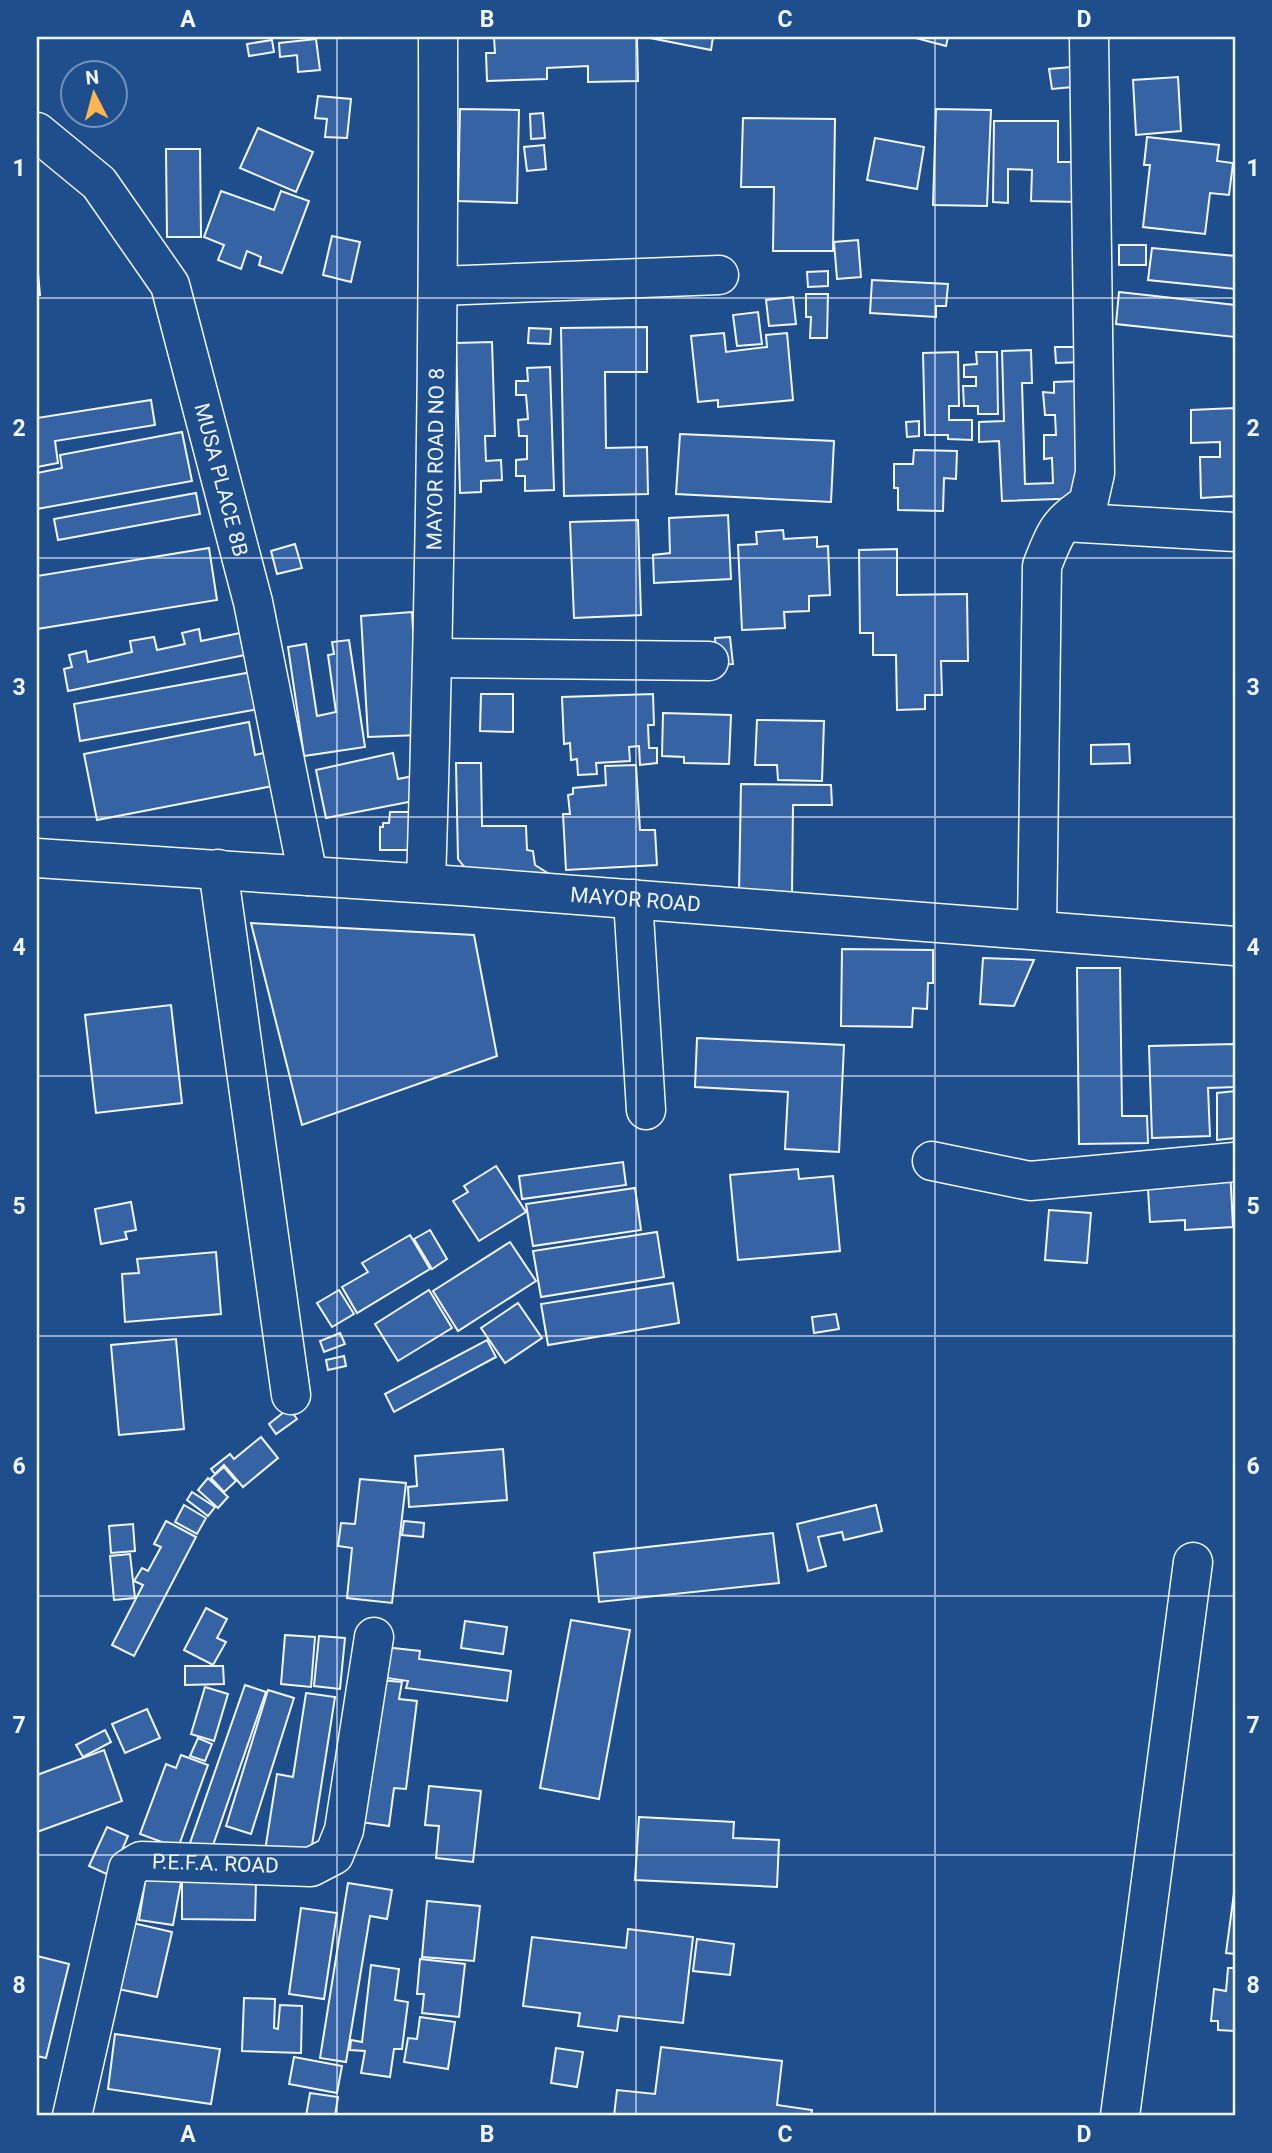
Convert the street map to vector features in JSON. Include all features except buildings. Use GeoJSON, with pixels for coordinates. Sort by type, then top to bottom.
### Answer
{"type":"FeatureCollection","features":[{"type":"Feature","properties":{"kind":"street","name":"MAYOR ROAD NO 8"},"geometry":{"type":"LineString","coordinates":[[426,883],[433,658],[439,286],[438,37]]}},
{"type":"Feature","properties":{"kind":"street"},"geometry":{"type":"LineString","coordinates":[[1037,930],[1042,566],[1054,533],[1088,504],[1095,473],[1089,37]]}},
{"type":"Feature","properties":{"kind":"street","name":"MUSA PLACE 8B"},"geometry":{"type":"LineString","coordinates":[[37,132],[99,183],[170,285],[253,602],[308,876]]}},
{"type":"Feature","properties":{"kind":"street"},"geometry":{"type":"LineString","coordinates":[[439,286],[719,275]]}},
{"type":"Feature","properties":{"kind":"street"},"geometry":{"type":"LineString","coordinates":[[1065,522],[1235,533]]}},
{"type":"Feature","properties":{"kind":"street"},"geometry":{"type":"LineString","coordinates":[[433,658],[709,661]]}},
{"type":"Feature","properties":{"kind":"street","name":"MAYOR ROAD"},"geometry":{"type":"LineString","coordinates":[[37,858],[426,883],[1235,946]]}},
{"type":"Feature","properties":{"kind":"street"},"geometry":{"type":"LineString","coordinates":[[218,869],[291,1395]]}},
{"type":"Feature","properties":{"kind":"street"},"geometry":{"type":"LineString","coordinates":[[633,899],[646,1110]]}},
{"type":"Feature","properties":{"kind":"street"},"geometry":{"type":"LineString","coordinates":[[932,1161],[1030,1181],[1235,1162]]}},
{"type":"Feature","properties":{"kind":"street"},"geometry":{"type":"LineString","coordinates":[[1120,2116],[1193,1562]]}},
{"type":"Feature","properties":{"kind":"street","name":"P.E.F.A. ROAD"},"geometry":{"type":"LineString","coordinates":[[72,2116],[128,1869],[141,1861],[310,1867],[334,1855],[344,1830],[374,1637]]}}]}
